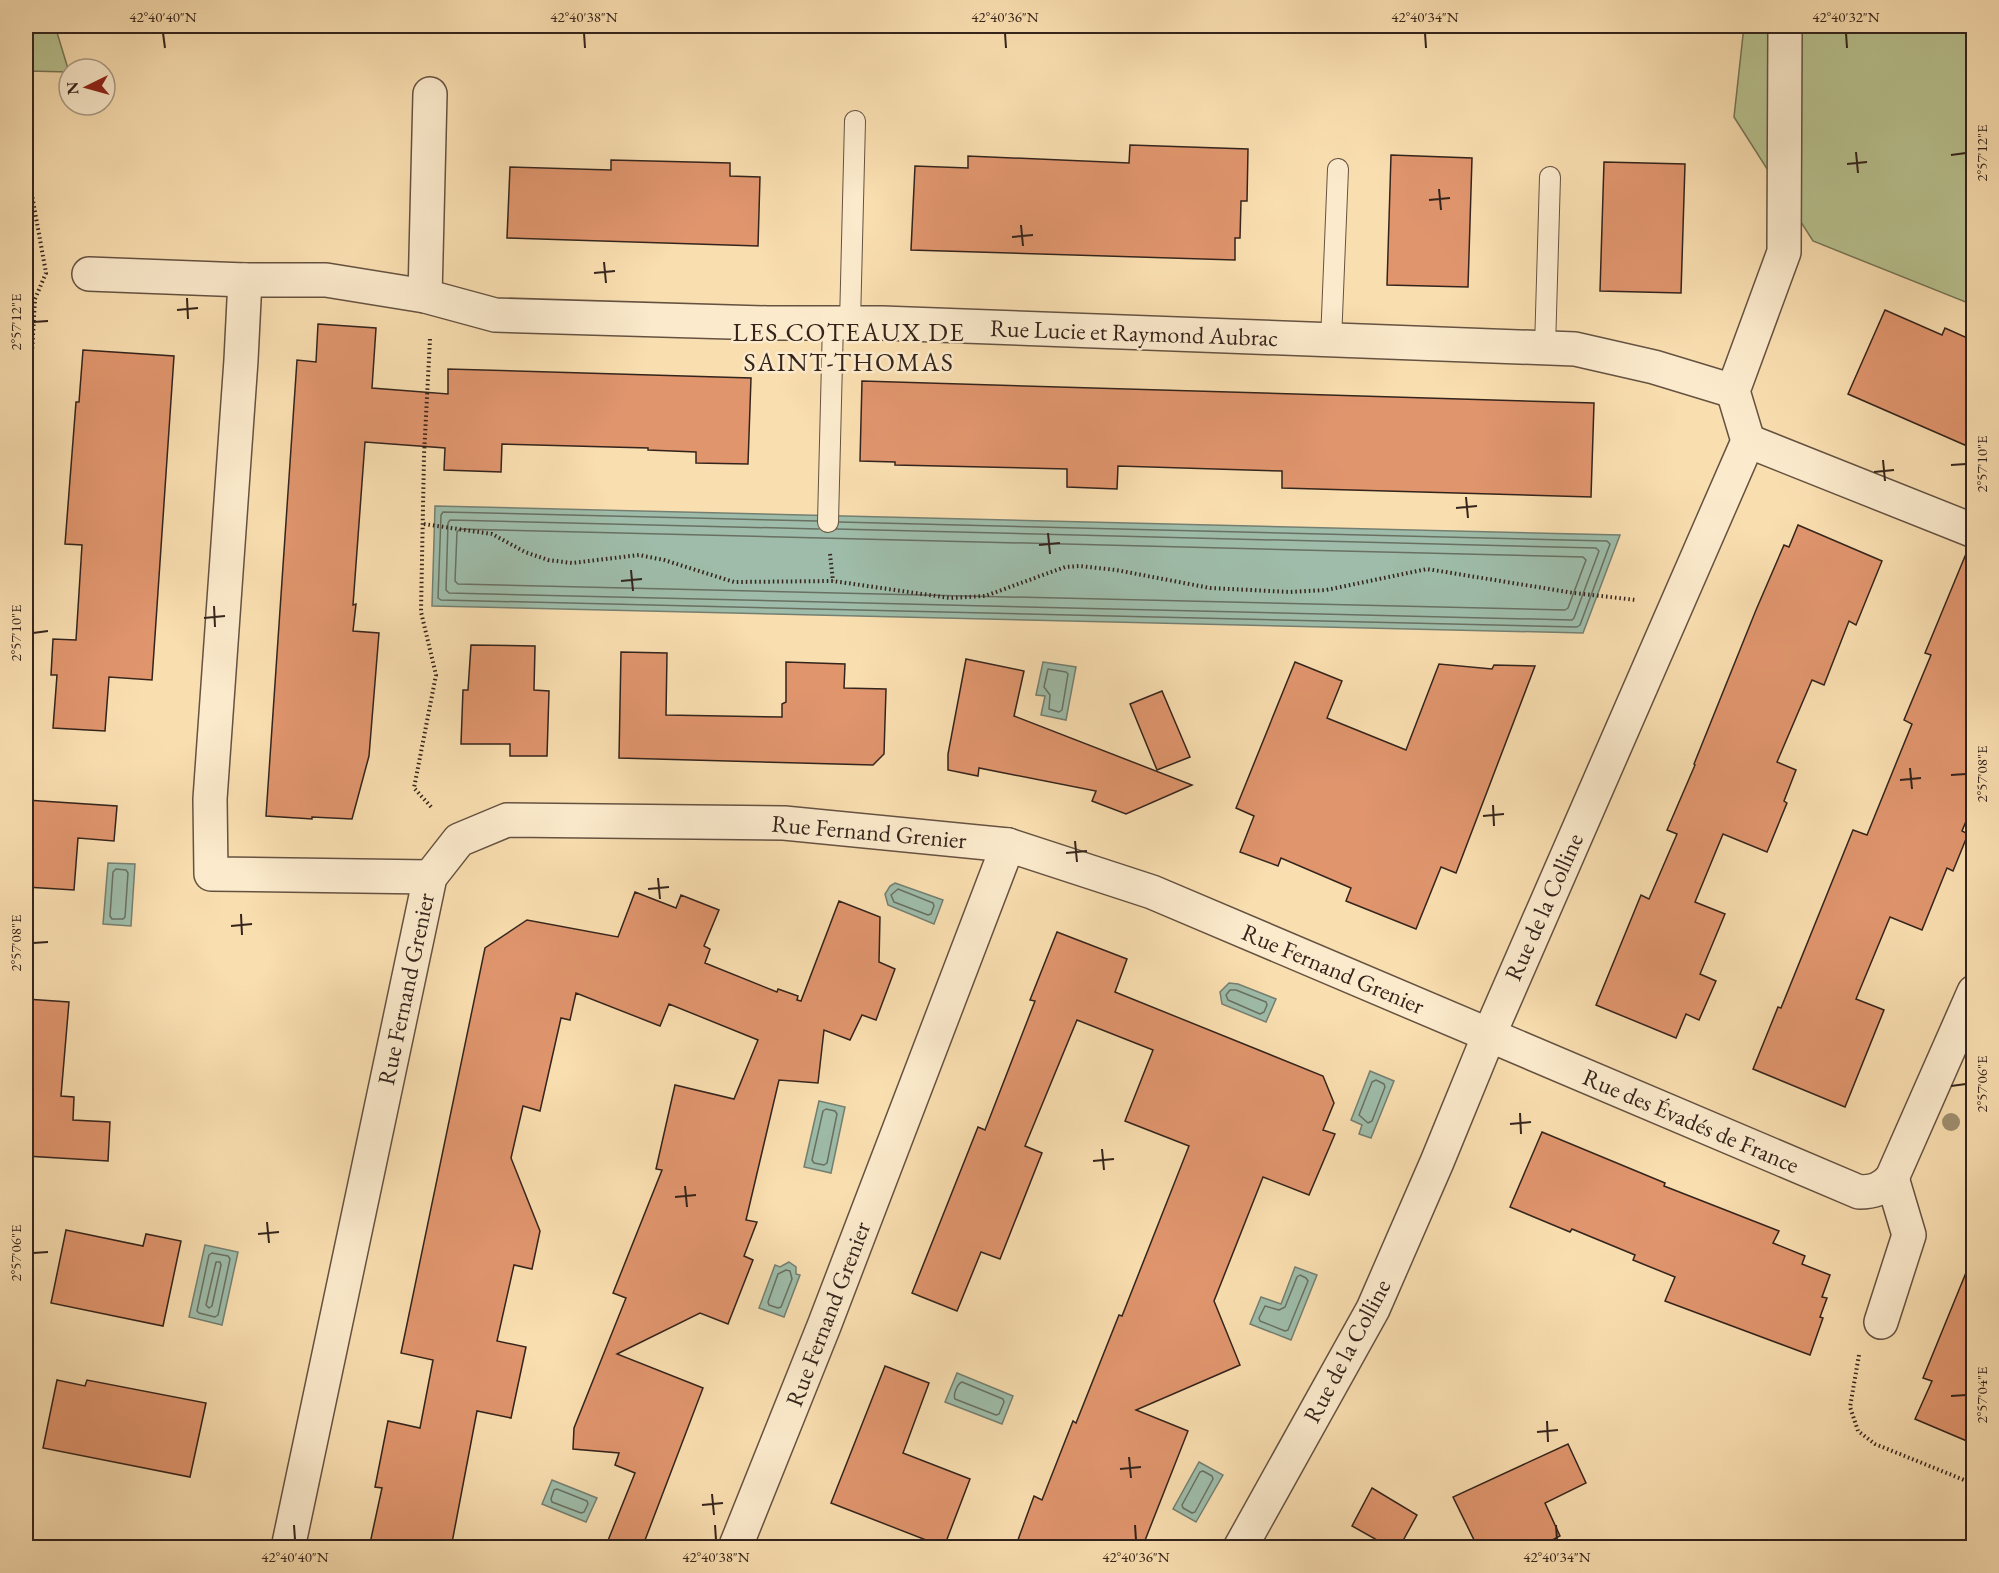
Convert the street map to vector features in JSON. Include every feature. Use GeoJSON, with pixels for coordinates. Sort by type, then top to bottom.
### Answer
{"type":"FeatureCollection","features":[{"type":"Feature","properties":{"kind":"street"},"geometry":{"type":"LineString","coordinates":[[1785,26],[1784,252],[1733,391],[1748,441],[1974,531]]}},
{"type":"Feature","properties":{"kind":"street"},"geometry":{"type":"LineString","coordinates":[[425,296],[430,94]]}},
{"type":"Feature","properties":{"kind":"street","name":"Rue Lucie et Raymond Aubrac"},"geometry":{"type":"LineString","coordinates":[[89,274],[245,280],[326,280],[425,296],[495,315],[842,323],[1575,349],[1654,367],[1733,391]]}},
{"type":"Feature","properties":{"kind":"street"},"geometry":{"type":"LineString","coordinates":[[245,280],[210,799],[211,874],[430,877]]}},
{"type":"Feature","properties":{"kind":"street","name":"Rue de la Colline"},"geometry":{"type":"LineString","coordinates":[[1240,1548],[1372,1309],[1748,441]]}},
{"type":"Feature","properties":{"kind":"street","name":"Rue Fernand Grenier"},"geometry":{"type":"LineString","coordinates":[[288,1548],[430,877],[459,840],[507,820],[761,822],[1008,845],[1152,892],[1489,1035]]}},
{"type":"Feature","properties":{"kind":"street","name":"Rue Fernand Grenier"},"geometry":{"type":"LineString","coordinates":[[735,1548],[824,1326],[1008,845]]}},
{"type":"Feature","properties":{"kind":"street"},"geometry":{"type":"LineString","coordinates":[[1881,1322],[1909,1235],[1893,1178],[1974,992]]}},
{"type":"Feature","properties":{"kind":"street","name":"Rue des Évadés de France"},"geometry":{"type":"LineString","coordinates":[[1489,1035],[1859,1192],[1872,1192],[1886,1185],[1893,1178]]}},
{"type":"Feature","properties":{"kind":"lane"},"geometry":{"type":"LineString","coordinates":[[828,522],[855,121]]}},
{"type":"Feature","properties":{"kind":"lane"},"geometry":{"type":"LineString","coordinates":[[1331,341],[1338,169]]}},
{"type":"Feature","properties":{"kind":"lane"},"geometry":{"type":"LineString","coordinates":[[1545,348],[1550,177]]}},
{"type":"Feature","properties":{"kind":"path"},"geometry":{"type":"LineString","coordinates":[[26,162],[46,273],[35,299],[32,353],[26,366]]}},
{"type":"Feature","properties":{"kind":"path"},"geometry":{"type":"LineString","coordinates":[[425,296],[430,337],[424,455],[421,612],[436,675],[414,788],[459,840]]}},
{"type":"Feature","properties":{"kind":"path"},"geometry":{"type":"LineString","coordinates":[[424,524],[492,534],[525,552],[548,560],[572,562],[639,555],[664,560],[734,582],[833,580],[950,598],[985,596],[1065,567],[1080,566],[1116,570],[1210,588],[1290,592],[1326,590],[1427,569],[1574,593],[1676,604]]}},
{"type":"Feature","properties":{"kind":"path"},"geometry":{"type":"LineString","coordinates":[[1881,1322],[1863,1332],[1850,1407],[1858,1431],[1875,1444],[1974,1484]]}},
{"type":"Feature","properties":{"kind":"green space"},"geometry":{"type":"Polygon","coordinates":[[[26,26],[55,26],[64,57],[57,57],[57,72],[28,71],[26,92],[26,26]]]}},
{"type":"Feature","properties":{"kind":"green space"},"geometry":{"type":"Polygon","coordinates":[[[1744,26],[1973,26],[1973,305],[1813,241],[1734,117],[1744,26]]]}},
{"type":"Feature","properties":{"kind":"water"},"geometry":{"type":"Polygon","coordinates":[[[435,506],[1620,535],[1583,633],[432,606],[435,506]]]}},
{"type":"Feature","properties":{"kind":"water"},"geometry":{"type":"Polygon","coordinates":[[[1043,662],[1076,667],[1066,720],[1041,715],[1045,696],[1036,695],[1043,662]]]}},
{"type":"Feature","properties":{"kind":"water"},"geometry":{"type":"Polygon","coordinates":[[[108,863],[135,864],[131,926],[103,924],[108,863]]]}},
{"type":"Feature","properties":{"kind":"water"},"geometry":{"type":"Polygon","coordinates":[[[895,883],[943,900],[934,924],[888,905],[885,894],[895,883]]]}},
{"type":"Feature","properties":{"kind":"water"},"geometry":{"type":"Polygon","coordinates":[[[1229,983],[1238,984],[1276,999],[1266,1022],[1222,1004],[1220,992],[1229,983]]]}},
{"type":"Feature","properties":{"kind":"water"},"geometry":{"type":"Polygon","coordinates":[[[1370,1071],[1394,1081],[1371,1138],[1359,1134],[1362,1125],[1351,1120],[1370,1071]]]}},
{"type":"Feature","properties":{"kind":"water"},"geometry":{"type":"Polygon","coordinates":[[[819,1101],[845,1107],[831,1173],[804,1167],[819,1101]]]}},
{"type":"Feature","properties":{"kind":"water"},"geometry":{"type":"Polygon","coordinates":[[[205,1245],[238,1252],[222,1325],[189,1317],[205,1245]]]}},
{"type":"Feature","properties":{"kind":"water"},"geometry":{"type":"Polygon","coordinates":[[[789,1262],[796,1267],[796,1274],[800,1275],[784,1317],[759,1308],[775,1265],[780,1267],[789,1262]]]}},
{"type":"Feature","properties":{"kind":"water"},"geometry":{"type":"Polygon","coordinates":[[[1295,1267],[1317,1275],[1291,1340],[1250,1324],[1261,1297],[1281,1304],[1295,1267]]]}},
{"type":"Feature","properties":{"kind":"water"},"geometry":{"type":"Polygon","coordinates":[[[957,1373],[1013,1396],[1002,1424],[945,1402],[957,1373]]]}},
{"type":"Feature","properties":{"kind":"water"},"geometry":{"type":"Polygon","coordinates":[[[1199,1462],[1223,1475],[1196,1522],[1173,1509],[1199,1462]]]}},
{"type":"Feature","properties":{"kind":"water"},"geometry":{"type":"Polygon","coordinates":[[[552,1480],[597,1498],[586,1522],[542,1504],[552,1480]]]}},
{"type":"Feature","properties":{"kind":"building"},"geometry":{"type":"Polygon","coordinates":[[[1130,145],[1248,149],[1247,201],[1241,201],[1240,238],[1235,238],[1235,260],[911,250],[915,166],[968,168],[968,156],[1129,163],[1130,145]]]}},
{"type":"Feature","properties":{"kind":"building"},"geometry":{"type":"Polygon","coordinates":[[[1391,155],[1472,158],[1468,287],[1387,285],[1391,155]]]}},
{"type":"Feature","properties":{"kind":"building"},"geometry":{"type":"Polygon","coordinates":[[[611,160],[730,163],[730,176],[760,177],[758,246],[507,238],[510,167],[611,170],[611,160]]]}},
{"type":"Feature","properties":{"kind":"building"},"geometry":{"type":"Polygon","coordinates":[[[1604,162],[1685,164],[1681,293],[1600,291],[1604,162]]]}},
{"type":"Feature","properties":{"kind":"building"},"geometry":{"type":"Polygon","coordinates":[[[1885,310],[1942,335],[1945,328],[1974,341],[1974,449],[1848,394],[1885,310]]]}},
{"type":"Feature","properties":{"kind":"building"},"geometry":{"type":"Polygon","coordinates":[[[318,324],[376,328],[372,388],[448,394],[448,369],[751,378],[748,464],[696,463],[696,452],[648,450],[648,448],[502,444],[501,472],[444,470],[445,448],[365,442],[353,631],[379,633],[369,756],[352,819],[266,816],[297,360],[316,362],[318,324]]]}},
{"type":"Feature","properties":{"kind":"building"},"geometry":{"type":"Polygon","coordinates":[[[83,350],[174,356],[152,680],[109,677],[105,731],[53,728],[57,675],[51,675],[53,639],[76,640],[82,545],[65,544],[76,402],[79,402],[83,350]]]}},
{"type":"Feature","properties":{"kind":"building"},"geometry":{"type":"Polygon","coordinates":[[[862,381],[1594,403],[1591,497],[1282,488],[1282,471],[1118,466],[1117,489],[1067,487],[1067,469],[895,465],[895,462],[860,461],[862,381]]]}},
{"type":"Feature","properties":{"kind":"building"},"geometry":{"type":"Polygon","coordinates":[[[1798,525],[1882,561],[1856,625],[1849,621],[1824,685],[1812,680],[1777,762],[1796,770],[1784,801],[1787,803],[1767,852],[1723,834],[1695,902],[1725,914],[1700,974],[1716,981],[1699,1020],[1686,1014],[1676,1038],[1596,1005],[1641,895],[1649,899],[1677,834],[1667,830],[1756,610],[1784,545],[1789,547],[1798,525]]]}},
{"type":"Feature","properties":{"kind":"building"},"geometry":{"type":"Polygon","coordinates":[[[1968,549],[1974,549],[1974,802],[1962,831],[1968,834],[1953,871],[1947,868],[1922,930],[1890,917],[1856,999],[1884,1010],[1845,1107],[1753,1069],[1778,1007],[1781,1008],[1853,830],[1867,835],[1912,724],[1904,720],[1931,655],[1925,653],[1968,549]]]}},
{"type":"Feature","properties":{"kind":"building"},"geometry":{"type":"Polygon","coordinates":[[[471,645],[535,646],[534,690],[549,691],[547,756],[510,756],[510,744],[461,744],[463,690],[468,690],[471,645]]]}},
{"type":"Feature","properties":{"kind":"building"},"geometry":{"type":"Polygon","coordinates":[[[621,652],[667,653],[666,715],[782,717],[782,704],[786,702],[786,662],[845,664],[844,688],[886,689],[884,754],[873,765],[619,758],[621,652]]]}},
{"type":"Feature","properties":{"kind":"building"},"geometry":{"type":"Polygon","coordinates":[[[966,659],[1024,671],[1014,716],[1192,785],[1126,814],[1092,801],[1096,791],[979,768],[978,776],[948,770],[948,754],[966,659]]]}},
{"type":"Feature","properties":{"kind":"building"},"geometry":{"type":"Polygon","coordinates":[[[1295,662],[1342,681],[1327,718],[1406,750],[1439,664],[1492,669],[1494,665],[1535,666],[1456,873],[1441,867],[1416,929],[1346,901],[1351,888],[1281,858],[1278,866],[1240,852],[1254,816],[1236,808],[1295,662]]]}},
{"type":"Feature","properties":{"kind":"building"},"geometry":{"type":"Polygon","coordinates":[[[1162,691],[1190,757],[1157,770],[1130,704],[1162,691]]]}},
{"type":"Feature","properties":{"kind":"building"},"geometry":{"type":"Polygon","coordinates":[[[26,800],[117,806],[114,841],[78,838],[74,890],[26,887],[26,800]]]}},
{"type":"Feature","properties":{"kind":"building"},"geometry":{"type":"Polygon","coordinates":[[[635,892],[676,908],[681,895],[719,910],[704,946],[710,949],[705,963],[777,992],[778,989],[798,996],[797,1000],[801,1001],[839,901],[880,917],[879,962],[895,969],[876,1020],[862,1015],[850,1040],[824,1030],[818,1083],[779,1080],[746,1220],[757,1222],[744,1256],[753,1260],[728,1324],[700,1313],[617,1354],[703,1388],[642,1548],[605,1548],[635,1473],[615,1465],[619,1453],[573,1449],[574,1428],[626,1298],[613,1293],[662,1170],[656,1169],[675,1085],[734,1099],[758,1040],[669,1004],[660,1026],[576,993],[570,1020],[561,1018],[540,1111],[523,1106],[511,1158],[540,1231],[532,1269],[514,1265],[497,1341],[526,1347],[511,1418],[477,1411],[451,1548],[369,1548],[382,1488],[375,1487],[388,1421],[420,1428],[433,1360],[401,1353],[485,948],[527,920],[618,937],[635,892]]]}},
{"type":"Feature","properties":{"kind":"building"},"geometry":{"type":"Polygon","coordinates":[[[1057,932],[1127,959],[1115,992],[1323,1076],[1334,1103],[1323,1130],[1335,1134],[1309,1195],[1263,1177],[1214,1301],[1240,1365],[1136,1410],[1188,1431],[1142,1548],[1015,1548],[1034,1496],[1042,1500],[1073,1421],[1076,1423],[1119,1315],[1122,1316],[1189,1146],[1125,1121],[1153,1050],[1077,1020],[1025,1146],[1042,1153],[1000,1259],[981,1252],[957,1311],[912,1293],[978,1127],[985,1130],[1035,1001],[1030,1000],[1057,932]]]}},
{"type":"Feature","properties":{"kind":"building"},"geometry":{"type":"Polygon","coordinates":[[[26,999],[69,1002],[61,1096],[74,1097],[73,1120],[110,1122],[108,1161],[26,1156],[26,999]]]}},
{"type":"Feature","properties":{"kind":"building"},"geometry":{"type":"Polygon","coordinates":[[[1542,1132],[1665,1183],[1664,1186],[1779,1231],[1773,1243],[1805,1256],[1802,1264],[1830,1275],[1822,1297],[1827,1298],[1820,1317],[1823,1318],[1810,1355],[1665,1301],[1675,1277],[1633,1260],[1635,1255],[1572,1229],[1570,1232],[1510,1207],[1542,1132]]]}},
{"type":"Feature","properties":{"kind":"building"},"geometry":{"type":"Polygon","coordinates":[[[66,1230],[143,1246],[146,1234],[181,1241],[163,1326],[51,1303],[66,1230]]]}},
{"type":"Feature","properties":{"kind":"building"},"geometry":{"type":"Polygon","coordinates":[[[1972,1258],[1974,1258],[1974,1444],[1915,1419],[1932,1381],[1923,1378],[1972,1258]]]}},
{"type":"Feature","properties":{"kind":"building"},"geometry":{"type":"Polygon","coordinates":[[[885,1366],[929,1383],[903,1453],[970,1479],[944,1547],[831,1503],[885,1366]]]}},
{"type":"Feature","properties":{"kind":"building"},"geometry":{"type":"Polygon","coordinates":[[[57,1380],[85,1386],[87,1380],[206,1403],[190,1477],[43,1448],[57,1380]]]}},
{"type":"Feature","properties":{"kind":"building"},"geometry":{"type":"Polygon","coordinates":[[[1568,1444],[1586,1483],[1545,1503],[1560,1536],[1537,1548],[1478,1548],[1453,1497],[1568,1444]]]}},
{"type":"Feature","properties":{"kind":"building"},"geometry":{"type":"Polygon","coordinates":[[[1372,1488],[1417,1515],[1399,1548],[1391,1548],[1352,1526],[1372,1488]]]}},
{"type":"Feature","properties":{"kind":"district","name":"LES COTEAUX DE SAINT-THOMAS"},"geometry":{"type":"Point","coordinates":[849,347]}}]}
